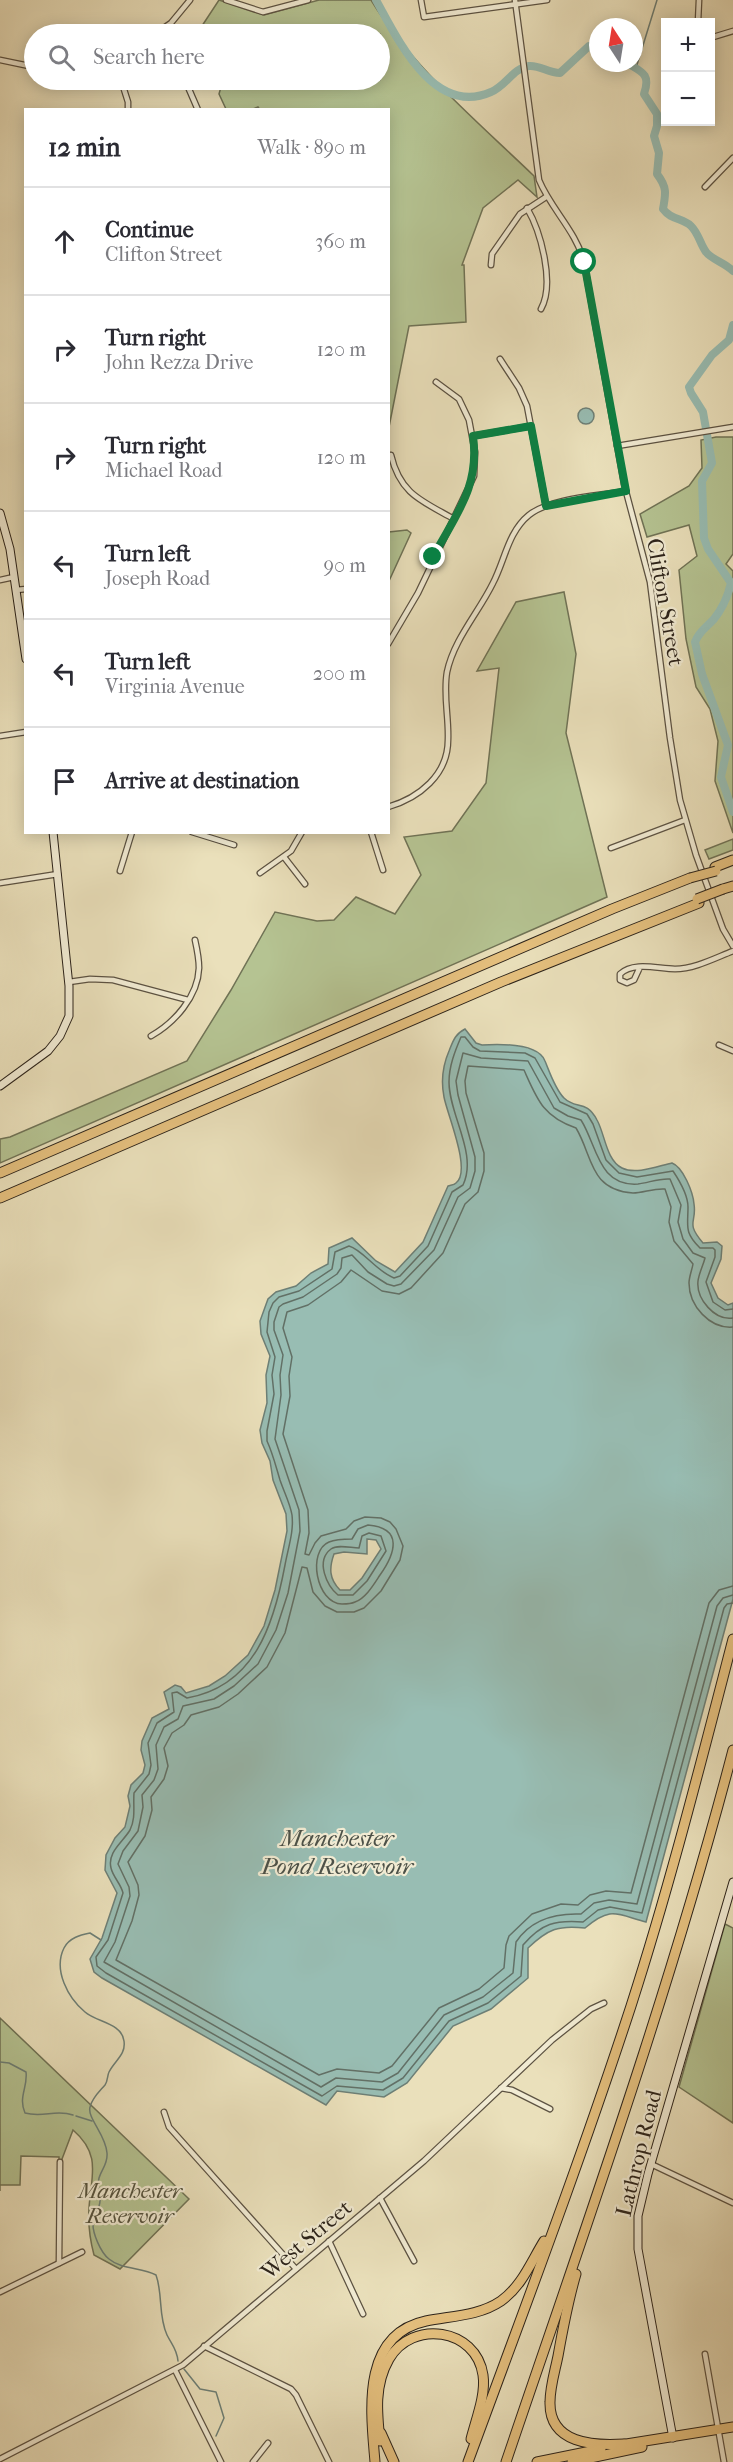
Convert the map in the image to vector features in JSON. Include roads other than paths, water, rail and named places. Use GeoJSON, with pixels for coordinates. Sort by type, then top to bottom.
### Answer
{"type":"FeatureCollection","features":[{"type":"Feature","properties":{"kind":"highway"},"geometry":{"type":"LineString","coordinates":[[0,1173],[602,913],[733,863]]}},
{"type":"Feature","properties":{"kind":"highway"},"geometry":{"type":"LineString","coordinates":[[0,1198],[501,982],[727,891],[733,886]]}},
{"type":"Feature","properties":{"kind":"highway"},"geometry":{"type":"LineString","coordinates":[[468,2462],[556,2221],[638,1983],[687,1814],[733,1639]]}},
{"type":"Feature","properties":{"kind":"highway"},"geometry":{"type":"LineString","coordinates":[[508,2458],[672,1968],[733,1750]]}},
{"type":"Feature","properties":{"kind":"highway"},"geometry":{"type":"LineString","coordinates":[[375,2462],[371,2411],[372,2391],[378,2364],[389,2344],[397,2334],[413,2325],[477,2312],[503,2299],[522,2279],[556,2221]]}},
{"type":"Feature","properties":{"kind":"highway"},"geometry":{"type":"LineString","coordinates":[[584,2232],[550,2398],[551,2410],[559,2427],[578,2442],[595,2445],[673,2438],[733,2427]]}},
{"type":"Feature","properties":{"kind":"highway"},"geometry":{"type":"LineString","coordinates":[[381,2462],[377,2402],[380,2383],[388,2360],[411,2338],[425,2333],[438,2333],[454,2337],[474,2353],[483,2375],[483,2390],[468,2462]]}},
{"type":"Feature","properties":{"kind":"highway"},"geometry":{"type":"LineString","coordinates":[[378,2422],[385,2445],[394,2462]]}},
{"type":"Feature","properties":{"kind":"highway"},"geometry":{"type":"LineString","coordinates":[[572,2462],[673,2438]]}},
{"type":"Feature","properties":{"kind":"highway"},"geometry":{"type":"LineString","coordinates":[[537,2462],[624,2444]]}},
{"type":"Feature","properties":{"kind":"highway"},"geometry":{"type":"LineString","coordinates":[[606,2462],[634,2449]]}},
{"type":"Feature","properties":{"kind":"main road"},"geometry":{"type":"LineString","coordinates":[[1,516],[7,535],[24,642]]}},
{"type":"Feature","properties":{"kind":"main road"},"geometry":{"type":"LineString","coordinates":[[0,1086],[48,1051],[60,1036],[69,1016],[69,982],[52,834]]}},
{"type":"Feature","properties":{"kind":"main road","name":"Lathrop Road"},"geometry":{"type":"LineString","coordinates":[[673,2438],[638,2249],[638,2216],[733,1882]]}},
{"type":"Feature","properties":{"kind":"street"},"geometry":{"type":"LineString","coordinates":[[168,24],[190,0]]}},
{"type":"Feature","properties":{"kind":"street"},"geometry":{"type":"LineString","coordinates":[[226,0],[263,12],[308,0]]}},
{"type":"Feature","properties":{"kind":"street"},"geometry":{"type":"LineString","coordinates":[[421,0],[424,17],[515,2],[547,0]]}},
{"type":"Feature","properties":{"kind":"street"},"geometry":{"type":"LineString","coordinates":[[698,18],[699,0]]}},
{"type":"Feature","properties":{"kind":"street","name":"Clifton Street"},"geometry":{"type":"LineString","coordinates":[[515,2],[539,180],[546,197],[575,241],[584,262],[626,491],[650,582],[674,772],[685,820],[720,920],[733,946]]}},
{"type":"Feature","properties":{"kind":"street"},"geometry":{"type":"LineString","coordinates":[[715,37],[733,31]]}},
{"type":"Feature","properties":{"kind":"street"},"geometry":{"type":"LineString","coordinates":[[0,60],[24,65]]}},
{"type":"Feature","properties":{"kind":"street"},"geometry":{"type":"LineString","coordinates":[[124,90],[128,108]]}},
{"type":"Feature","properties":{"kind":"street"},"geometry":{"type":"LineString","coordinates":[[189,90],[197,108]]}},
{"type":"Feature","properties":{"kind":"street"},"geometry":{"type":"LineString","coordinates":[[705,187],[733,158]]}},
{"type":"Feature","properties":{"kind":"street"},"geometry":{"type":"LineString","coordinates":[[491,265],[492,254],[520,214],[546,197]]}},
{"type":"Feature","properties":{"kind":"street"},"geometry":{"type":"LineString","coordinates":[[527,208],[536,224],[544,249],[547,300],[542,309]]}},
{"type":"Feature","properties":{"kind":"street"},"geometry":{"type":"LineString","coordinates":[[500,359],[519,387],[527,406],[546,506]]}},
{"type":"Feature","properties":{"kind":"street"},"geometry":{"type":"LineString","coordinates":[[390,641],[418,593],[433,557],[474,476],[476,460],[469,420],[459,399],[436,382]]}},
{"type":"Feature","properties":{"kind":"street"},"geometry":{"type":"LineString","coordinates":[[473,436],[531,426]]}},
{"type":"Feature","properties":{"kind":"street"},"geometry":{"type":"LineString","coordinates":[[617,446],[733,427]]}},
{"type":"Feature","properties":{"kind":"street"},"geometry":{"type":"LineString","coordinates":[[392,455],[397,476],[410,493],[454,519]]}},
{"type":"Feature","properties":{"kind":"street"},"geometry":{"type":"LineString","coordinates":[[390,806],[421,792],[440,770],[449,742],[445,696],[451,659],[494,582],[511,537],[530,514],[546,506],[626,491]]}},
{"type":"Feature","properties":{"kind":"street"},"geometry":{"type":"LineString","coordinates":[[0,580],[14,577]]}},
{"type":"Feature","properties":{"kind":"street"},"geometry":{"type":"LineString","coordinates":[[16,590],[24,589]]}},
{"type":"Feature","properties":{"kind":"street"},"geometry":{"type":"LineString","coordinates":[[0,736],[24,732]]}},
{"type":"Feature","properties":{"kind":"street"},"geometry":{"type":"LineString","coordinates":[[611,848],[685,820]]}},
{"type":"Feature","properties":{"kind":"street"},"geometry":{"type":"LineString","coordinates":[[120,871],[131,834]]}},
{"type":"Feature","properties":{"kind":"street"},"geometry":{"type":"LineString","coordinates":[[198,834],[234,845]]}},
{"type":"Feature","properties":{"kind":"street"},"geometry":{"type":"LineString","coordinates":[[260,873],[284,857],[297,843],[301,834]]}},
{"type":"Feature","properties":{"kind":"street"},"geometry":{"type":"LineString","coordinates":[[372,834],[383,870]]}},
{"type":"Feature","properties":{"kind":"street"},"geometry":{"type":"LineString","coordinates":[[284,857],[305,884]]}},
{"type":"Feature","properties":{"kind":"street"},"geometry":{"type":"LineString","coordinates":[[0,883],[58,874]]}},
{"type":"Feature","properties":{"kind":"street"},"geometry":{"type":"LineString","coordinates":[[151,1036],[174,1020],[193,991],[199,969],[195,940]]}},
{"type":"Feature","properties":{"kind":"street"},"geometry":{"type":"LineString","coordinates":[[640,967],[634,981],[627,983],[620,980],[623,971],[640,967],[678,969],[733,951]]}},
{"type":"Feature","properties":{"kind":"street"},"geometry":{"type":"LineString","coordinates":[[69,982],[90,979],[113,980],[188,1000]]}},
{"type":"Feature","properties":{"kind":"street"},"geometry":{"type":"LineString","coordinates":[[719,1045],[733,1051]]}},
{"type":"Feature","properties":{"kind":"street","name":"West Street"},"geometry":{"type":"LineString","coordinates":[[0,2459],[175,2370],[424,2161],[576,2020],[604,2003]]}},
{"type":"Feature","properties":{"kind":"street"},"geometry":{"type":"LineString","coordinates":[[501,2088],[512,2090],[550,2109]]}},
{"type":"Feature","properties":{"kind":"street"},"geometry":{"type":"LineString","coordinates":[[164,2112],[169,2127],[296,2269]]}},
{"type":"Feature","properties":{"kind":"street"},"geometry":{"type":"LineString","coordinates":[[59,2263],[60,2162]]}},
{"type":"Feature","properties":{"kind":"street"},"geometry":{"type":"LineString","coordinates":[[651,2164],[733,2203]]}},
{"type":"Feature","properties":{"kind":"street"},"geometry":{"type":"LineString","coordinates":[[380,2198],[414,2261]]}},
{"type":"Feature","properties":{"kind":"street"},"geometry":{"type":"LineString","coordinates":[[328,2241],[363,2314]]}},
{"type":"Feature","properties":{"kind":"street"},"geometry":{"type":"LineString","coordinates":[[0,2292],[82,2252]]}},
{"type":"Feature","properties":{"kind":"street"},"geometry":{"type":"LineString","coordinates":[[204,2346],[291,2390],[296,2395],[329,2462]]}},
{"type":"Feature","properties":{"kind":"street"},"geometry":{"type":"LineString","coordinates":[[705,2354],[724,2462]]}},
{"type":"Feature","properties":{"kind":"street"},"geometry":{"type":"LineString","coordinates":[[175,2370],[221,2462]]}},
{"type":"Feature","properties":{"kind":"street"},"geometry":{"type":"LineString","coordinates":[[254,2462],[268,2443]]}},
{"type":"Feature","properties":{"kind":"water"},"geometry":{"type":"Polygon","coordinates":[[[583,408],[589,408],[594,416],[592,422],[583,424],[578,419],[578,413],[583,408]]]}},
{"type":"Feature","properties":{"kind":"water","name":"Manchester Pond Reservoir"},"geometry":{"type":"Polygon","coordinates":[[[465,1029],[476,1043],[517,1046],[541,1055],[555,1086],[564,1098],[568,1102],[589,1109],[593,1114],[612,1159],[622,1168],[634,1171],[672,1163],[676,1165],[684,1175],[692,1193],[695,1210],[694,1231],[703,1243],[717,1242],[722,1246],[721,1259],[711,1283],[718,1298],[728,1305],[733,1303],[733,1599],[646,1922],[608,1914],[585,1928],[560,1928],[542,1936],[528,1948],[528,1978],[491,2009],[453,2026],[407,2083],[384,2097],[337,2091],[326,2105],[102,1978],[94,1972],[90,1959],[102,1938],[117,1893],[105,1870],[106,1855],[115,1838],[125,1827],[130,1806],[128,1796],[131,1785],[143,1773],[145,1765],[141,1750],[142,1741],[152,1718],[169,1709],[164,1692],[175,1685],[181,1687],[186,1693],[209,1686],[225,1676],[248,1655],[264,1626],[275,1590],[287,1531],[286,1514],[273,1480],[270,1461],[262,1443],[260,1430],[267,1403],[266,1375],[270,1356],[261,1334],[260,1321],[268,1299],[276,1292],[296,1286],[311,1273],[328,1264],[329,1248],[352,1238],[376,1261],[395,1272],[423,1242],[448,1186],[455,1184],[460,1177],[460,1155],[444,1097],[443,1080],[449,1051],[455,1038],[465,1029]],[[367,1539],[367,1554],[344,1552],[334,1554],[331,1573],[340,1590],[350,1590],[362,1578],[381,1549],[376,1540],[367,1539]]]}},
{"type":"Feature","properties":{"kind":"waterway"},"geometry":{"type":"LineString","coordinates":[[376,0],[389,24]]}},
{"type":"Feature","properties":{"kind":"waterway"},"geometry":{"type":"LineString","coordinates":[[643,45],[657,0]]}},
{"type":"Feature","properties":{"kind":"waterway"},"geometry":{"type":"LineString","coordinates":[[390,26],[420,70],[435,84],[452,94],[471,97],[491,92],[523,67],[537,67],[560,73],[589,46]]}},
{"type":"Feature","properties":{"kind":"waterway"},"geometry":{"type":"LineString","coordinates":[[641,72],[646,78],[644,94],[657,114],[654,136],[659,153],[657,174],[665,190],[663,209],[691,226],[708,254],[733,271]]}},
{"type":"Feature","properties":{"kind":"waterway"},"geometry":{"type":"LineString","coordinates":[[733,325],[729,340],[712,355],[689,387],[703,412],[712,463],[702,481],[704,538],[708,549],[731,583],[720,611],[695,642],[702,674],[728,745],[721,777],[733,812]]}},
{"type":"Feature","properties":{"kind":"waterway"},"geometry":{"type":"LineString","coordinates":[[101,1940],[90,1933],[72,1939],[64,1948],[60,1965],[64,1983],[73,1999],[85,2012],[119,2030],[124,2041],[122,2054],[111,2068],[106,2083],[90,2107],[91,2116],[104,2140],[107,2153],[106,2163],[98,2181],[100,2201],[93,2222],[94,2232],[100,2248],[114,2263],[156,2275],[164,2328],[178,2361]]}},
{"type":"Feature","properties":{"kind":"waterway"},"geometry":{"type":"LineString","coordinates":[[0,2062],[9,2063],[26,2072],[22,2102],[25,2113],[73,2115]]}},
{"type":"Feature","properties":{"kind":"waterway"},"geometry":{"type":"LineString","coordinates":[[76,2116],[92,2121]]}},
{"type":"Feature","properties":{"kind":"waterway"},"geometry":{"type":"LineString","coordinates":[[184,2369],[200,2389],[216,2392],[224,2418],[216,2436]]}},
{"type":"Feature","properties":{"kind":"park label","name":"Manchester Reservoir"},"geometry":{"type":"Point","coordinates":[130,2202]}}]}
